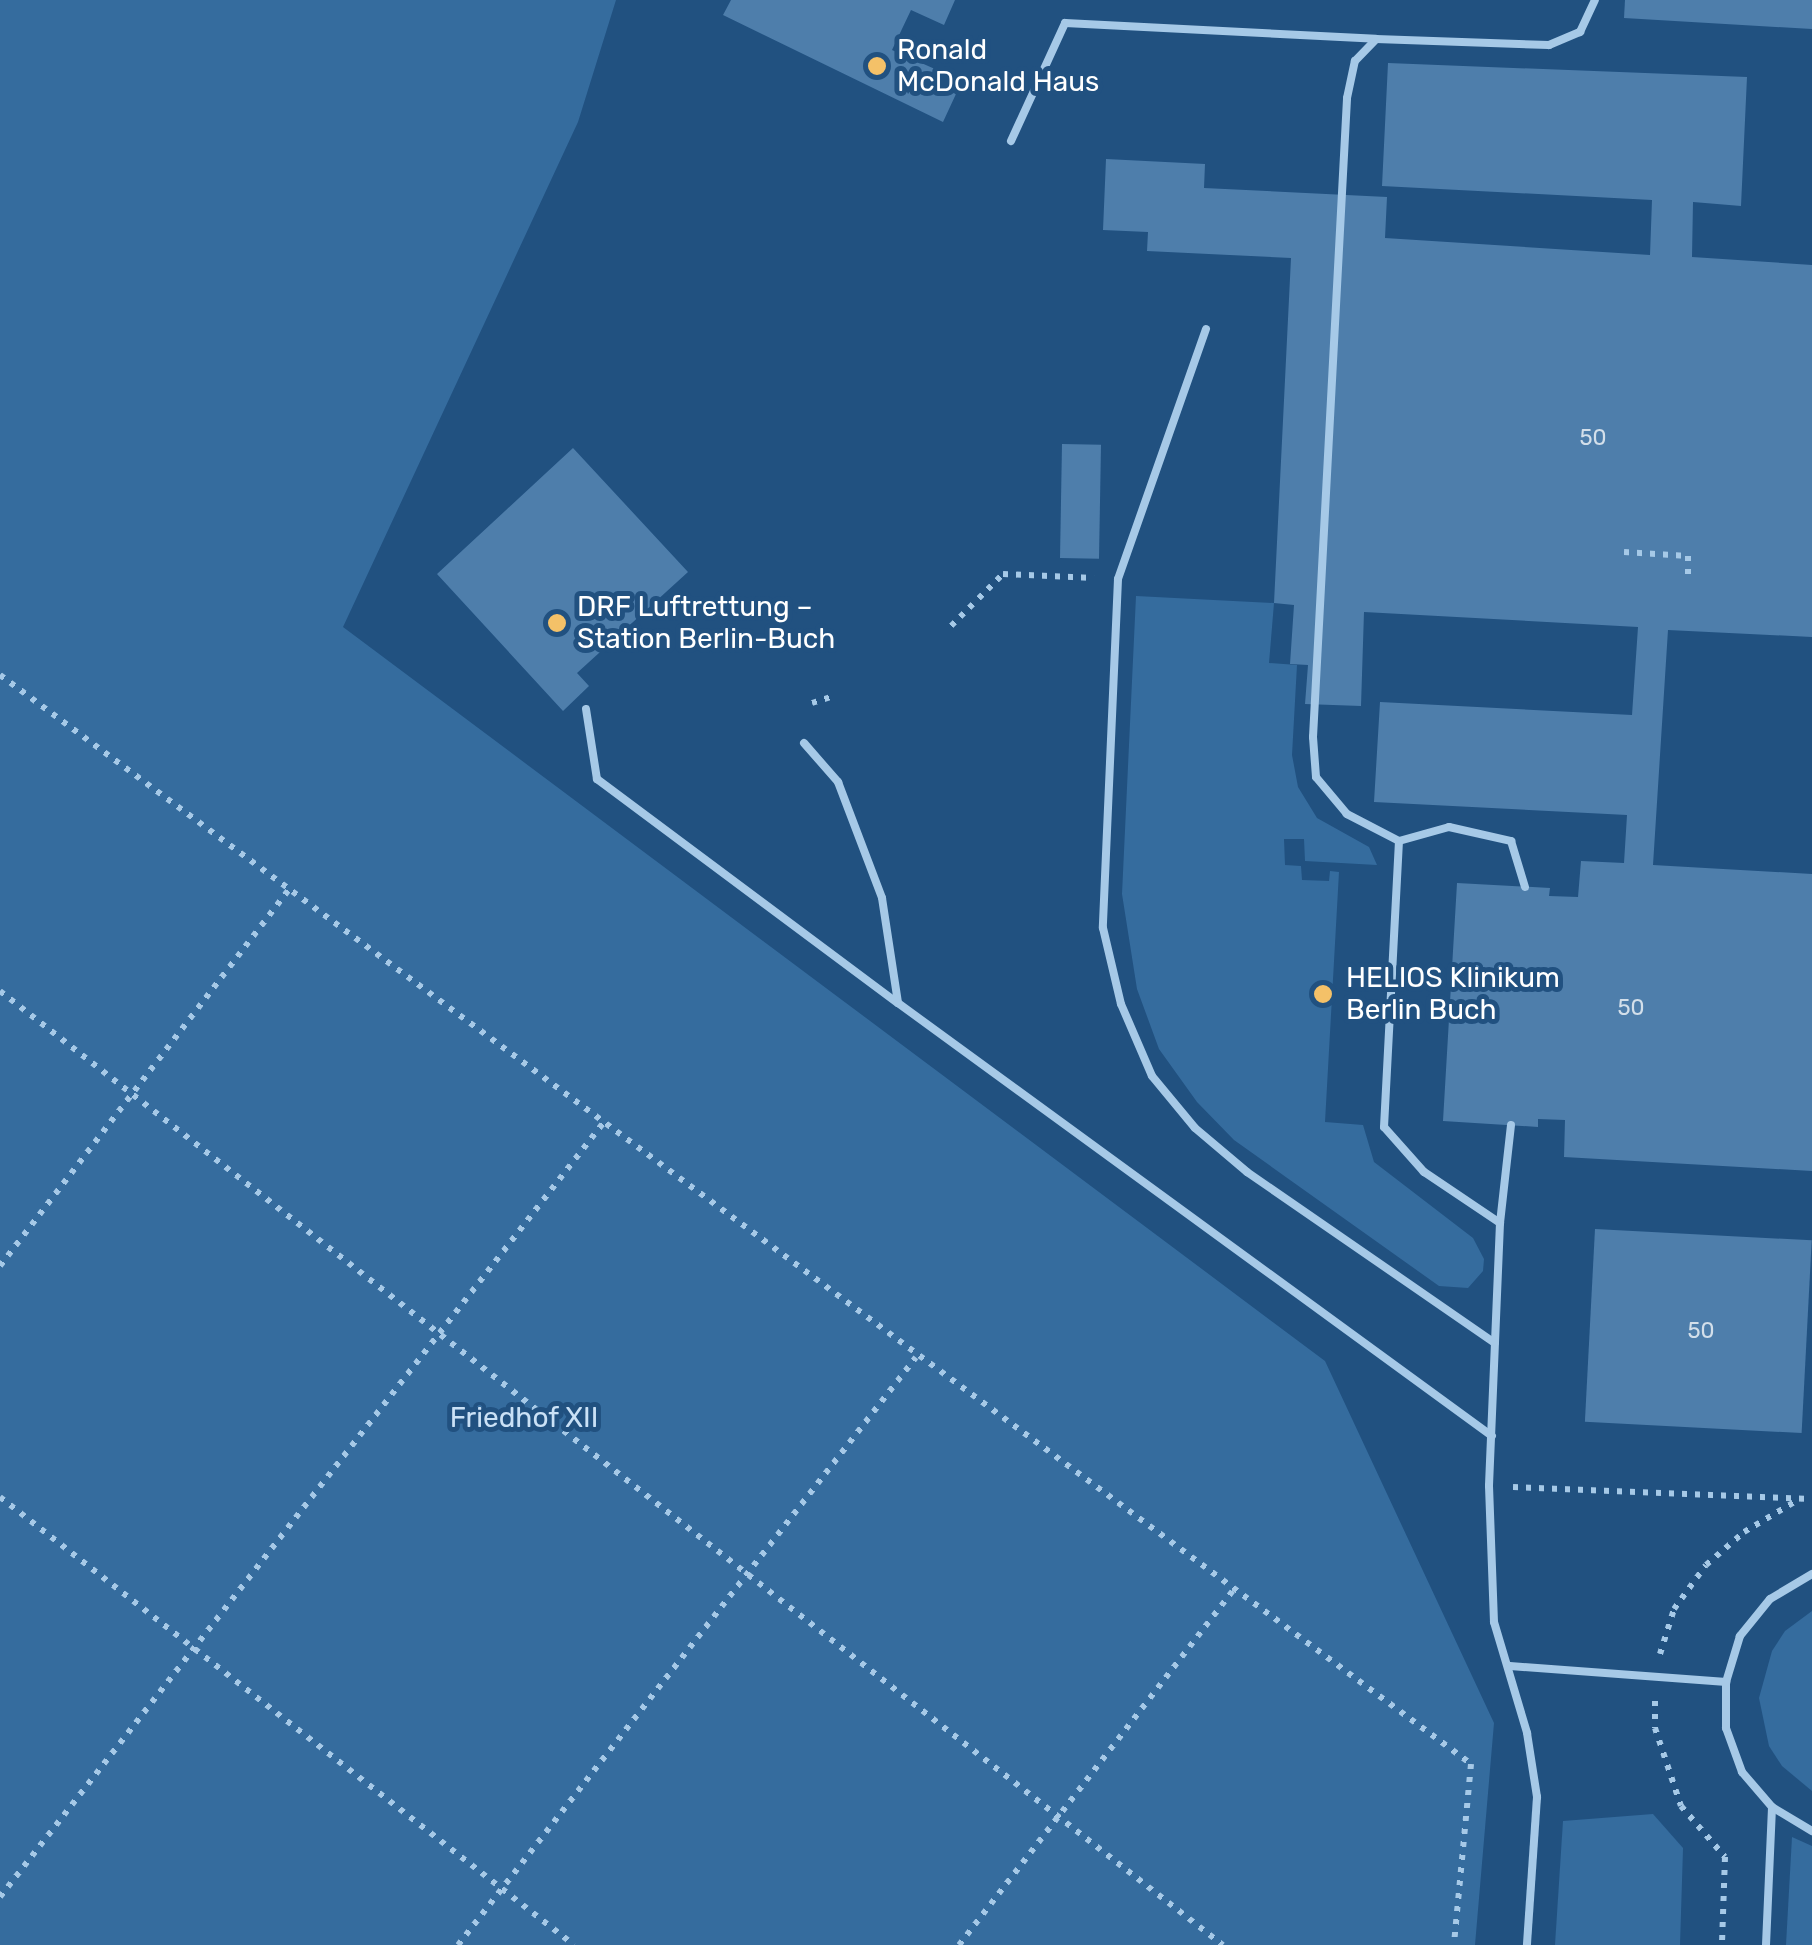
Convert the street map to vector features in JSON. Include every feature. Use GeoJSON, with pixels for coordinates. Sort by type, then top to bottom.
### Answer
{"type":"FeatureCollection","features":[{"type":"Feature","properties":{"kind":"lane"},"geometry":{"type":"LineString","coordinates":[[1011,141],[1064,22],[1549,45],[1580,32],[1595,0]]}},
{"type":"Feature","properties":{"kind":"lane"},"geometry":{"type":"LineString","coordinates":[[1376,39],[1355,61],[1347,98],[1313,737],[1316,777],[1325,794],[1347,814],[1399,841],[1449,827],[1511,841],[1525,886]]}},
{"type":"Feature","properties":{"kind":"lane"},"geometry":{"type":"LineString","coordinates":[[1206,329],[1118,579],[1103,928],[1121,1004],[1152,1076],[1195,1128],[1247,1172],[1495,1343]]}},
{"type":"Feature","properties":{"kind":"lane"},"geometry":{"type":"LineString","coordinates":[[586,710],[597,778],[1492,1436]]}},
{"type":"Feature","properties":{"kind":"lane"},"geometry":{"type":"LineString","coordinates":[[804,743],[838,782],[882,898],[898,1003]]}},
{"type":"Feature","properties":{"kind":"lane"},"geometry":{"type":"LineString","coordinates":[[1399,841],[1384,1127],[1424,1172],[1500,1223]]}},
{"type":"Feature","properties":{"kind":"lane"},"geometry":{"type":"LineString","coordinates":[[1511,1125],[1500,1223],[1489,1486],[1494,1622],[1510,1666],[1537,1796],[1527,1945]]}},
{"type":"Feature","properties":{"kind":"lane"},"geometry":{"type":"LineString","coordinates":[[1812,1574],[1770,1599],[1740,1636],[1726,1682],[1726,1728],[1742,1772],[1772,1807],[1812,1831]]}},
{"type":"Feature","properties":{"kind":"lane"},"geometry":{"type":"LineString","coordinates":[[1510,1666],[1726,1682]]}},
{"type":"Feature","properties":{"kind":"lane"},"geometry":{"type":"LineString","coordinates":[[1766,1945],[1772,1807]]}},
{"type":"Feature","properties":{"kind":"path"},"geometry":{"type":"LineString","coordinates":[[1624,552],[1688,556],[1688,577]]}},
{"type":"Feature","properties":{"kind":"path"},"geometry":{"type":"LineString","coordinates":[[951,626],[1003,574],[1081,578]]}},
{"type":"Feature","properties":{"kind":"path"},"geometry":{"type":"LineString","coordinates":[[0,675],[1470,1764],[1454,1945]]}},
{"type":"Feature","properties":{"kind":"path"},"geometry":{"type":"LineString","coordinates":[[812,703],[836,695]]}},
{"type":"Feature","properties":{"kind":"path"},"geometry":{"type":"LineString","coordinates":[[0,1266],[289,889]]}},
{"type":"Feature","properties":{"kind":"path"},"geometry":{"type":"LineString","coordinates":[[0,991],[1224,1945]]}},
{"type":"Feature","properties":{"kind":"path"},"geometry":{"type":"LineString","coordinates":[[0,1897],[604,1122]]}},
{"type":"Feature","properties":{"kind":"path"},"geometry":{"type":"LineString","coordinates":[[458,1945],[916,1356]]}},
{"type":"Feature","properties":{"kind":"path"},"geometry":{"type":"LineString","coordinates":[[1489,1486],[1812,1499]]}},
{"type":"Feature","properties":{"kind":"path"},"geometry":{"type":"LineString","coordinates":[[0,1497],[574,1945]]}},
{"type":"Feature","properties":{"kind":"path"},"geometry":{"type":"LineString","coordinates":[[959,1945],[1233,1590]]}},
{"type":"Feature","properties":{"kind":"green space","name":"Friedhof XII"},"geometry":{"type":"Polygon","coordinates":[[[0,0],[616,0],[578,122],[343,627],[1325,1361],[1494,1723],[1475,1945],[0,1945],[0,0]]]}},
{"type":"Feature","properties":{"kind":"green space"},"geometry":{"type":"Polygon","coordinates":[[[1136,596],[1274,603],[1269,663],[1297,665],[1292,755],[1298,787],[1317,818],[1369,847],[1377,865],[1305,861],[1304,839],[1284,839],[1285,865],[1301,866],[1302,880],[1329,881],[1330,871],[1339,872],[1325,1122],[1363,1125],[1374,1162],[1473,1238],[1484,1259],[1483,1271],[1468,1288],[1439,1286],[1234,1140],[1197,1102],[1159,1049],[1137,989],[1122,894],[1136,596]]]}},
{"type":"Feature","properties":{"kind":"green space"},"geometry":{"type":"Polygon","coordinates":[[[1812,1611],[1812,1791],[1782,1766],[1769,1746],[1759,1698],[1772,1651],[1785,1631],[1812,1611]]]}},
{"type":"Feature","properties":{"kind":"green space"},"geometry":{"type":"Polygon","coordinates":[[[1653,1814],[1683,1848],[1680,1945],[1555,1945],[1563,1821],[1653,1814]]]}},
{"type":"Feature","properties":{"kind":"green space"},"geometry":{"type":"Polygon","coordinates":[[[1792,1837],[1812,1846],[1812,1945],[1786,1945],[1792,1837]]]}},
{"type":"Feature","properties":{"kind":"building","name":"Ronald McDonald Haus"},"geometry":{"type":"Polygon","coordinates":[[[731,0],[955,0],[944,25],[911,10],[892,50],[962,81],[943,122],[723,15],[731,0]]]}},
{"type":"Feature","properties":{"kind":"building"},"geometry":{"type":"Polygon","coordinates":[[[1625,0],[1812,0],[1812,29],[1624,18],[1625,0]]]}},
{"type":"Feature","properties":{"kind":"building"},"geometry":{"type":"Polygon","coordinates":[[[1388,63],[1747,77],[1741,206],[1693,202],[1692,257],[1812,265],[1812,637],[1668,630],[1653,865],[1812,874],[1812,1171],[1564,1157],[1565,1120],[1538,1119],[1538,1127],[1443,1121],[1457,883],[1550,888],[1549,896],[1578,897],[1581,861],[1624,863],[1627,815],[1374,802],[1380,702],[1632,715],[1638,627],[1364,612],[1361,706],[1305,704],[1308,665],[1290,664],[1294,605],[1274,603],[1291,258],[1147,251],[1148,232],[1103,230],[1106,159],[1205,164],[1204,188],[1387,197],[1385,238],[1650,255],[1652,200],[1382,186],[1388,63]]]}},
{"type":"Feature","properties":{"kind":"building"},"geometry":{"type":"Polygon","coordinates":[[[1062,444],[1101,445],[1099,559],[1060,558],[1062,444]]]}},
{"type":"Feature","properties":{"kind":"building","name":"DRF Luftrettung – Station Berlin-Buch"},"geometry":{"type":"Polygon","coordinates":[[[573,448],[688,572],[577,673],[589,686],[563,711],[437,574],[573,448]]]}},
{"type":"Feature","properties":{"kind":"building"},"geometry":{"type":"Polygon","coordinates":[[[1595,1229],[1812,1240],[1802,1433],[1585,1422],[1595,1229]]]}},
{"type":"Feature","properties":{"kind":"place","name":"Ronald McDonald Haus"},"geometry":{"type":"Point","coordinates":[877,66]}},
{"type":"Feature","properties":{"kind":"place","name":"DRF Luftrettung – Station Berlin-Buch"},"geometry":{"type":"Point","coordinates":[557,623]}},
{"type":"Feature","properties":{"kind":"place","name":"HELIOS Klinikum Berlin Buch"},"geometry":{"type":"Point","coordinates":[1323,994]}}]}
